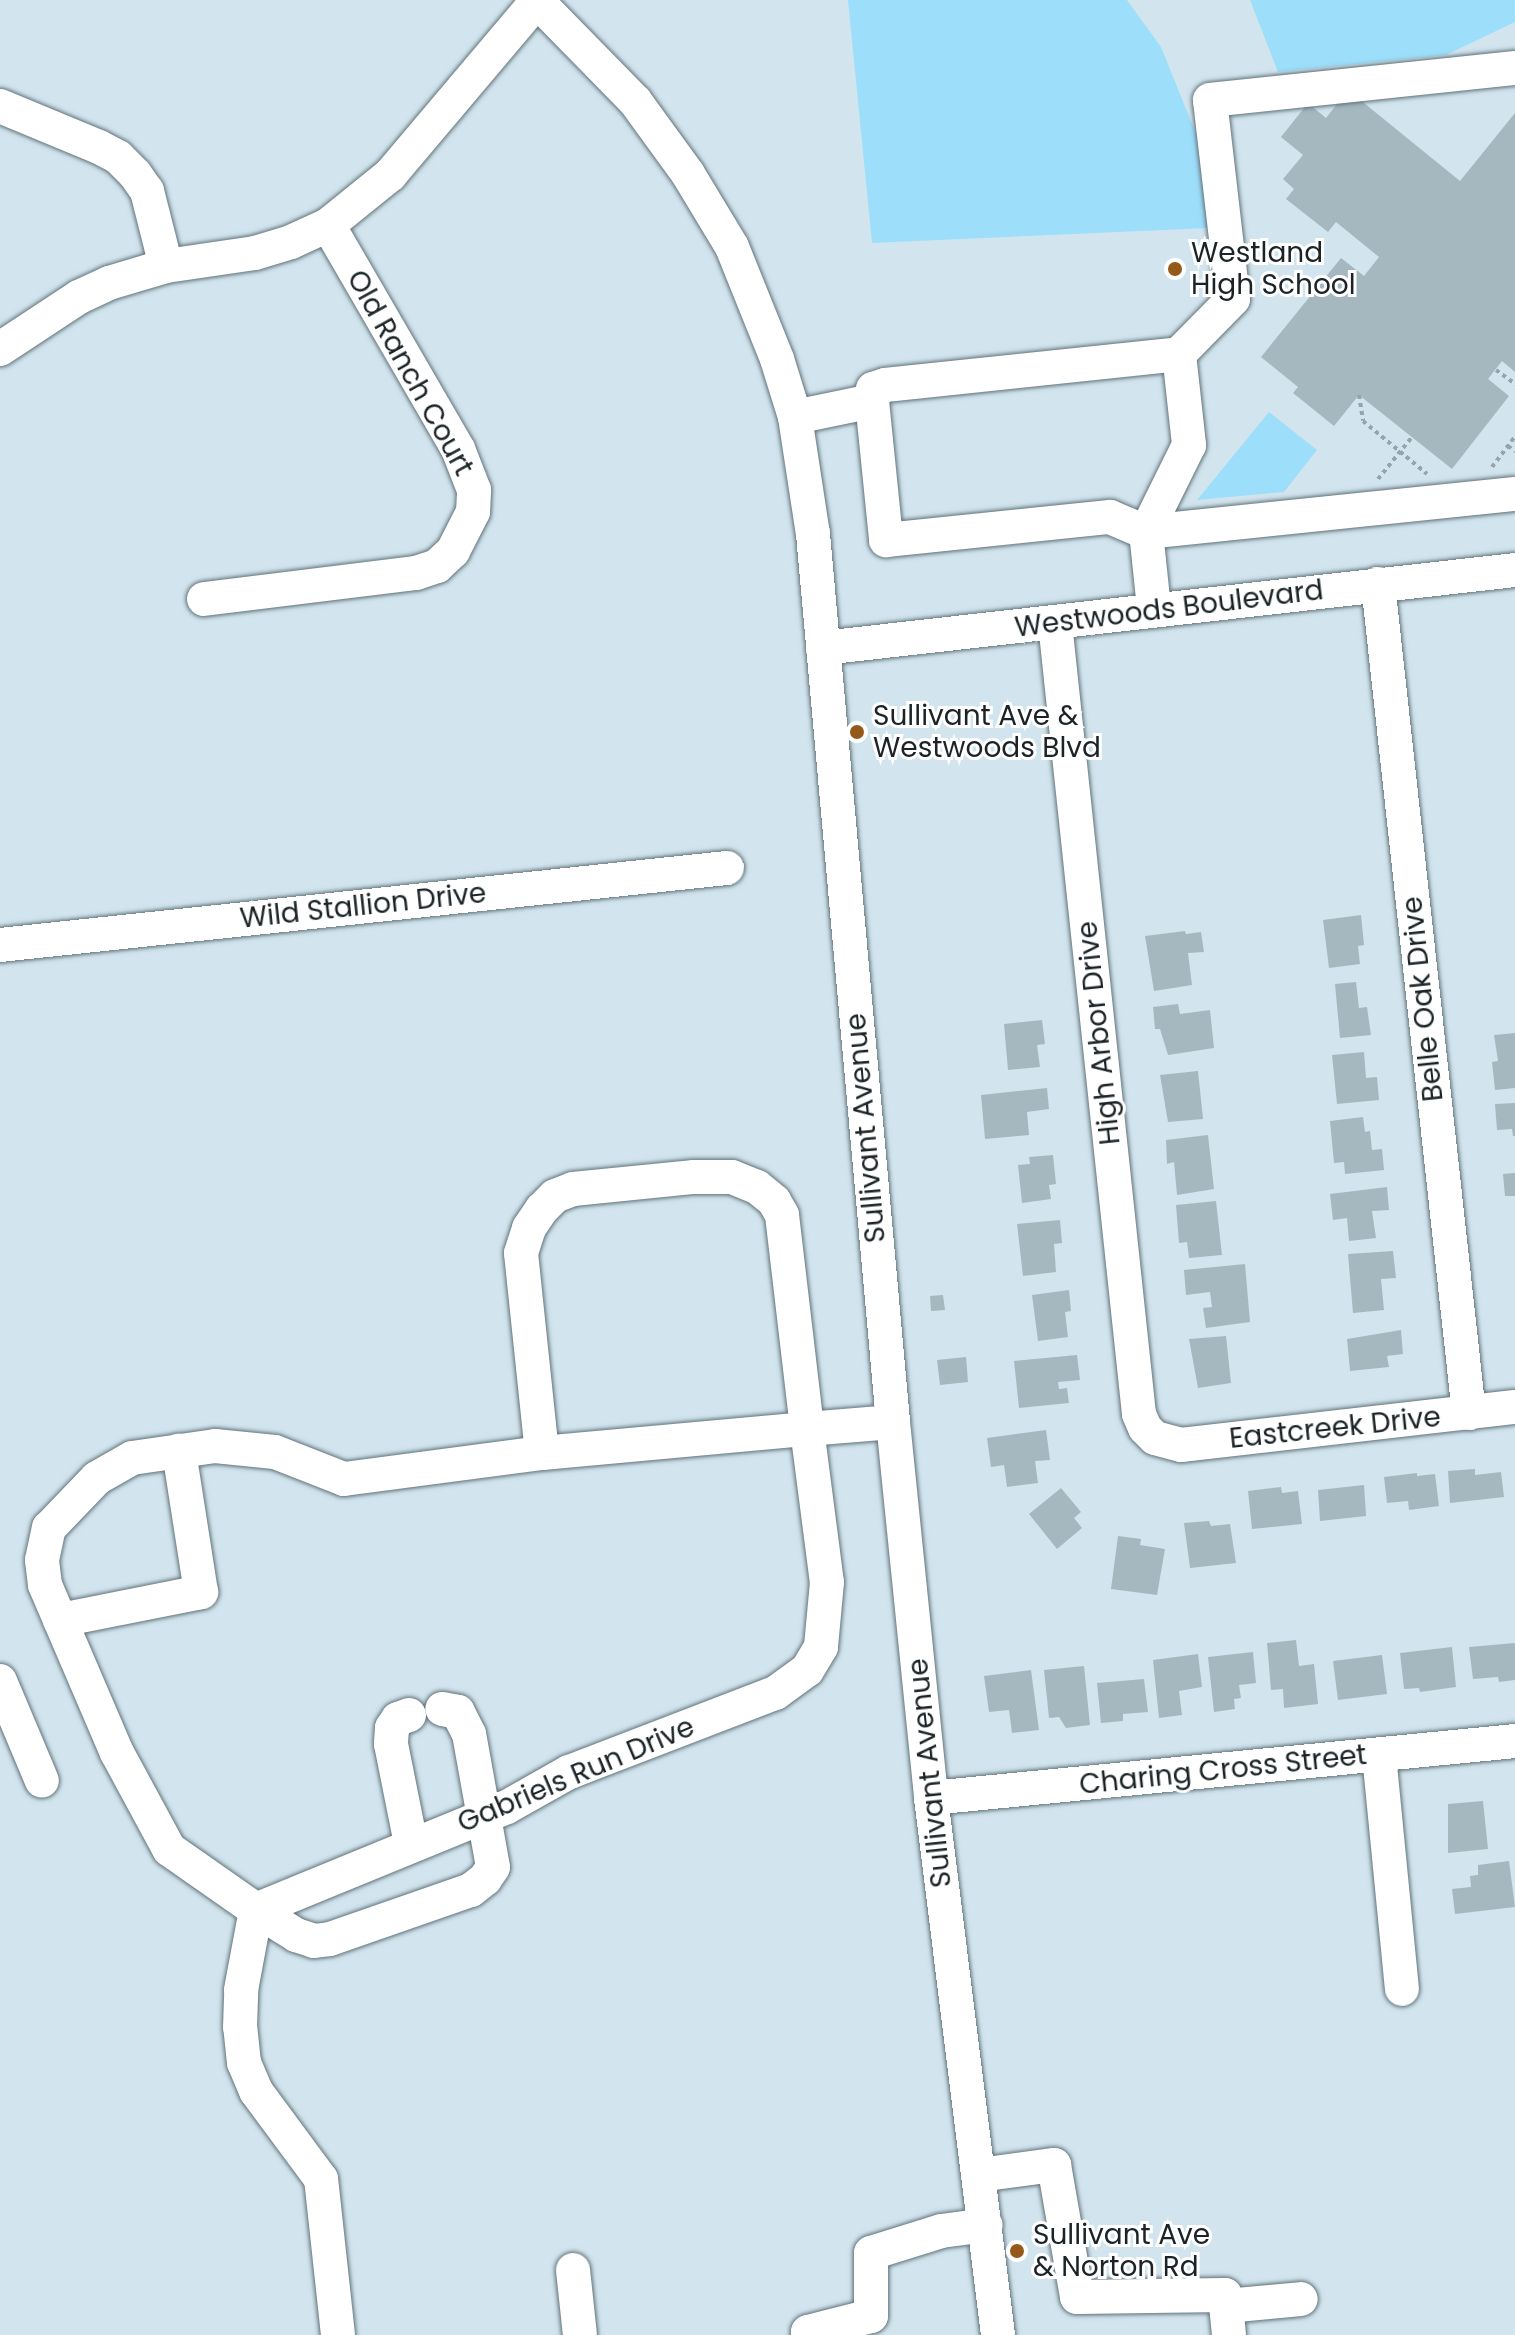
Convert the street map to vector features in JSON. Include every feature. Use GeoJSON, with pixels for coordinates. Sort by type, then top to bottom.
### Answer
{"type":"FeatureCollection","features":[{"type":"Feature","properties":{"kind":"street"},"geometry":{"type":"LineString","coordinates":[[0,349],[79,297],[140,272],[255,253],[291,242],[328,225],[390,175],[537,0]]}},
{"type":"Feature","properties":{"kind":"street","name":"Sullivant Avenue"},"geometry":{"type":"LineString","coordinates":[[537,0],[635,101],[688,174],[732,247],[777,359],[795,417],[807,478],[893,1422],[931,1798],[998,2335]]}},
{"type":"Feature","properties":{"kind":"street"},"geometry":{"type":"LineString","coordinates":[[1515,68],[1210,100],[1233,299],[1179,354],[885,385],[873,389],[872,401],[886,540],[1110,517],[1146,532],[1515,494]]}},
{"type":"Feature","properties":{"kind":"street"},"geometry":{"type":"LineString","coordinates":[[0,106],[99,147],[135,174],[147,191],[166,266]]}},
{"type":"Feature","properties":{"kind":"street","name":"Old Ranch Court"},"geometry":{"type":"LineString","coordinates":[[204,599],[416,573],[437,566],[453,551],[466,533],[473,512],[474,490],[458,449],[328,225]]}},
{"type":"Feature","properties":{"kind":"street"},"geometry":{"type":"LineString","coordinates":[[1154,608],[1146,532],[1189,445],[1179,354]]}},
{"type":"Feature","properties":{"kind":"street"},"geometry":{"type":"LineString","coordinates":[[795,417],[872,401]]}},
{"type":"Feature","properties":{"kind":"street","name":"Westwoods Boulevard"},"geometry":{"type":"LineString","coordinates":[[823,648],[1055,623],[1154,608],[1515,570]]}},
{"type":"Feature","properties":{"kind":"street","name":"Belle Oak Drive"},"geometry":{"type":"LineString","coordinates":[[1378,584],[1469,1413]]}},
{"type":"Feature","properties":{"kind":"street","name":"High Arbor Drive"},"geometry":{"type":"LineString","coordinates":[[1055,623],[1139,1414],[1145,1428],[1155,1438]]}},
{"type":"Feature","properties":{"kind":"street","name":"Wild Stallion Drive"},"geometry":{"type":"LineString","coordinates":[[0,945],[727,868]]}},
{"type":"Feature","properties":{"kind":"street","name":"Gabriels Run Drive"},"geometry":{"type":"LineString","coordinates":[[256,1910],[507,1807],[569,1772],[775,1693],[807,1670],[821,1647],[827,1582],[782,1215],[774,1201],[757,1187],[732,1177],[694,1177],[573,1189],[555,1196],[529,1228],[521,1253],[542,1453]]}},
{"type":"Feature","properties":{"kind":"street","name":"Eastcreek Drive"},"geometry":{"type":"LineString","coordinates":[[1155,1438],[1181,1445],[1515,1407]]}},
{"type":"Feature","properties":{"kind":"street"},"geometry":{"type":"LineString","coordinates":[[442,1709],[458,1712],[466,1721],[493,1867],[485,1879],[471,1890],[330,1939],[314,1941],[296,1935],[169,1849],[117,1753],[45,1585],[42,1560],[49,1528],[97,1478],[132,1458],[215,1446],[275,1452],[344,1479],[542,1453],[893,1422]]}},
{"type":"Feature","properties":{"kind":"street"},"geometry":{"type":"LineString","coordinates":[[60,1620],[201,1592],[179,1451]]}},
{"type":"Feature","properties":{"kind":"street"},"geometry":{"type":"LineString","coordinates":[[0,1681],[42,1781]]}},
{"type":"Feature","properties":{"kind":"street"},"geometry":{"type":"LineString","coordinates":[[409,1715],[398,1719],[392,1728],[391,1744],[411,1844]]}},
{"type":"Feature","properties":{"kind":"street","name":"Charing Cross Street"},"geometry":{"type":"LineString","coordinates":[[931,1798],[1515,1741]]}},
{"type":"Feature","properties":{"kind":"street"},"geometry":{"type":"LineString","coordinates":[[1379,1755],[1402,1989]]}},
{"type":"Feature","properties":{"kind":"street"},"geometry":{"type":"LineString","coordinates":[[256,1910],[241,1990],[240,2027],[244,2063],[256,2091],[321,2179],[338,2335]]}},
{"type":"Feature","properties":{"kind":"street"},"geometry":{"type":"LineString","coordinates":[[979,2175],[1054,2165],[1077,2297],[1225,2295],[1228,2321],[1301,2299]]}},
{"type":"Feature","properties":{"kind":"street"},"geometry":{"type":"LineString","coordinates":[[808,2335],[808,2332],[871,2316],[871,2253],[941,2231],[986,2225]]}},
{"type":"Feature","properties":{"kind":"street"},"geometry":{"type":"LineString","coordinates":[[573,2270],[580,2335]]}},
{"type":"Feature","properties":{"kind":"path"},"geometry":{"type":"LineString","coordinates":[[1496,370],[1515,384]]}},
{"type":"Feature","properties":{"kind":"path"},"geometry":{"type":"LineString","coordinates":[[1359,395],[1363,421],[1429,476]]}},
{"type":"Feature","properties":{"kind":"path"},"geometry":{"type":"LineString","coordinates":[[1377,481],[1412,437]]}},
{"type":"Feature","properties":{"kind":"path"},"geometry":{"type":"LineString","coordinates":[[1483,479],[1515,437]]}},
{"type":"Feature","properties":{"kind":"path"},"geometry":{"type":"LineString","coordinates":[[1508,446],[1515,451]]}},
{"type":"Feature","properties":{"kind":"shaded area"},"geometry":{"type":"Polygon","coordinates":[[[848,0],[1127,0],[1161,47],[1201,146],[1209,228],[872,243],[848,0]]]}},
{"type":"Feature","properties":{"kind":"shaded area"},"geometry":{"type":"Polygon","coordinates":[[[1250,0],[1515,0],[1515,22],[1446,55],[1278,72],[1250,0]]]}},
{"type":"Feature","properties":{"kind":"shaded area"},"geometry":{"type":"Polygon","coordinates":[[[1269,412],[1317,450],[1284,492],[1197,500],[1269,412]]]}},
{"type":"Feature","properties":{"kind":"building"},"geometry":{"type":"Polygon","coordinates":[[[1348,90],[1460,181],[1515,113],[1515,372],[1502,361],[1488,379],[1509,396],[1452,469],[1359,395],[1334,426],[1293,393],[1298,387],[1261,357],[1341,258],[1364,276],[1379,257],[1336,222],[1328,232],[1286,199],[1294,189],[1283,179],[1303,155],[1281,137],[1308,103],[1326,118],[1348,90]]]}},
{"type":"Feature","properties":{"kind":"building"},"geometry":{"type":"Polygon","coordinates":[[[1361,915],[1364,945],[1358,946],[1360,964],[1329,968],[1323,920],[1361,915]]]}},
{"type":"Feature","properties":{"kind":"building"},"geometry":{"type":"Polygon","coordinates":[[[1185,931],[1186,934],[1201,932],[1204,952],[1188,953],[1192,985],[1154,991],[1145,936],[1185,931]]]}},
{"type":"Feature","properties":{"kind":"building"},"geometry":{"type":"Polygon","coordinates":[[[1356,982],[1359,1008],[1367,1007],[1371,1035],[1340,1038],[1335,984],[1356,982]]]}},
{"type":"Feature","properties":{"kind":"building"},"geometry":{"type":"Polygon","coordinates":[[[1178,1004],[1180,1014],[1210,1010],[1214,1048],[1168,1055],[1160,1029],[1155,1029],[1153,1007],[1178,1004]]]}},
{"type":"Feature","properties":{"kind":"building"},"geometry":{"type":"Polygon","coordinates":[[[1042,1020],[1045,1044],[1037,1045],[1040,1067],[1008,1070],[1004,1024],[1042,1020]]]}},
{"type":"Feature","properties":{"kind":"building"},"geometry":{"type":"Polygon","coordinates":[[[1515,1033],[1515,1088],[1495,1090],[1492,1062],[1498,1061],[1494,1035],[1515,1033]]]}},
{"type":"Feature","properties":{"kind":"building"},"geometry":{"type":"Polygon","coordinates":[[[1364,1052],[1366,1078],[1377,1077],[1379,1100],[1337,1104],[1332,1055],[1364,1052]]]}},
{"type":"Feature","properties":{"kind":"building"},"geometry":{"type":"Polygon","coordinates":[[[1198,1071],[1203,1119],[1168,1122],[1160,1075],[1198,1071]]]}},
{"type":"Feature","properties":{"kind":"building"},"geometry":{"type":"Polygon","coordinates":[[[1047,1088],[1049,1109],[1027,1112],[1029,1135],[985,1139],[981,1095],[1047,1088]]]}},
{"type":"Feature","properties":{"kind":"building"},"geometry":{"type":"Polygon","coordinates":[[[1515,1103],[1513,1136],[1512,1129],[1497,1130],[1495,1104],[1515,1103]]]}},
{"type":"Feature","properties":{"kind":"building"},"geometry":{"type":"Polygon","coordinates":[[[1363,1117],[1365,1132],[1370,1131],[1372,1150],[1382,1149],[1384,1170],[1345,1174],[1344,1162],[1334,1163],[1330,1121],[1363,1117]]]}},
{"type":"Feature","properties":{"kind":"building"},"geometry":{"type":"Polygon","coordinates":[[[1208,1135],[1214,1189],[1177,1195],[1174,1162],[1167,1164],[1166,1140],[1208,1135]]]}},
{"type":"Feature","properties":{"kind":"building"},"geometry":{"type":"Polygon","coordinates":[[[1053,1155],[1056,1184],[1049,1185],[1051,1199],[1022,1203],[1018,1165],[1030,1164],[1029,1157],[1053,1155]]]}},
{"type":"Feature","properties":{"kind":"building"},"geometry":{"type":"Polygon","coordinates":[[[1515,1173],[1515,1196],[1505,1196],[1503,1174],[1515,1173]]]}},
{"type":"Feature","properties":{"kind":"building"},"geometry":{"type":"Polygon","coordinates":[[[1387,1187],[1389,1210],[1372,1211],[1376,1238],[1349,1241],[1347,1218],[1333,1220],[1330,1194],[1387,1187]]]}},
{"type":"Feature","properties":{"kind":"building"},"geometry":{"type":"Polygon","coordinates":[[[1216,1201],[1222,1255],[1189,1258],[1187,1242],[1179,1243],[1176,1205],[1216,1201]]]}},
{"type":"Feature","properties":{"kind":"building"},"geometry":{"type":"Polygon","coordinates":[[[1060,1220],[1062,1243],[1054,1244],[1056,1272],[1023,1276],[1017,1224],[1060,1220]]]}},
{"type":"Feature","properties":{"kind":"building"},"geometry":{"type":"Polygon","coordinates":[[[1393,1251],[1396,1278],[1381,1279],[1384,1310],[1353,1313],[1348,1254],[1393,1251]]]}},
{"type":"Feature","properties":{"kind":"building"},"geometry":{"type":"Polygon","coordinates":[[[1245,1264],[1250,1322],[1206,1328],[1203,1308],[1212,1307],[1210,1292],[1186,1295],[1184,1270],[1245,1264]]]}},
{"type":"Feature","properties":{"kind":"building"},"geometry":{"type":"Polygon","coordinates":[[[1069,1290],[1071,1311],[1065,1312],[1068,1337],[1038,1341],[1032,1295],[1069,1290]]]}},
{"type":"Feature","properties":{"kind":"building"},"geometry":{"type":"Polygon","coordinates":[[[943,1295],[945,1310],[931,1311],[930,1296],[943,1295]]]}},
{"type":"Feature","properties":{"kind":"building"},"geometry":{"type":"Polygon","coordinates":[[[1401,1330],[1403,1354],[1387,1356],[1389,1367],[1350,1371],[1347,1339],[1401,1330]]]}},
{"type":"Feature","properties":{"kind":"building"},"geometry":{"type":"Polygon","coordinates":[[[1226,1336],[1231,1383],[1198,1388],[1189,1339],[1226,1336]]]}},
{"type":"Feature","properties":{"kind":"building"},"geometry":{"type":"Polygon","coordinates":[[[1077,1355],[1080,1380],[1058,1382],[1059,1389],[1067,1388],[1069,1403],[1019,1408],[1014,1361],[1077,1355]]]}},
{"type":"Feature","properties":{"kind":"building"},"geometry":{"type":"Polygon","coordinates":[[[966,1357],[968,1382],[940,1385],[937,1360],[966,1357]]]}},
{"type":"Feature","properties":{"kind":"building"},"geometry":{"type":"Polygon","coordinates":[[[1046,1430],[1050,1460],[1035,1461],[1038,1483],[1007,1487],[1004,1465],[991,1467],[987,1438],[1046,1430]]]}},
{"type":"Feature","properties":{"kind":"building"},"geometry":{"type":"Polygon","coordinates":[[[1475,1469],[1475,1475],[1501,1472],[1504,1497],[1450,1503],[1448,1471],[1475,1469]]]}},
{"type":"Feature","properties":{"kind":"building"},"geometry":{"type":"Polygon","coordinates":[[[1417,1473],[1417,1476],[1435,1474],[1439,1506],[1409,1510],[1408,1501],[1387,1503],[1384,1477],[1417,1473]]]}},
{"type":"Feature","properties":{"kind":"building"},"geometry":{"type":"Polygon","coordinates":[[[1364,1485],[1366,1516],[1320,1521],[1318,1490],[1364,1485]]]}},
{"type":"Feature","properties":{"kind":"building"},"geometry":{"type":"Polygon","coordinates":[[[1281,1487],[1282,1493],[1298,1491],[1302,1524],[1252,1529],[1248,1491],[1281,1487]]]}},
{"type":"Feature","properties":{"kind":"building"},"geometry":{"type":"Polygon","coordinates":[[[1061,1488],[1081,1512],[1074,1518],[1082,1528],[1057,1549],[1029,1514],[1061,1488]]]}},
{"type":"Feature","properties":{"kind":"building"},"geometry":{"type":"Polygon","coordinates":[[[1209,1521],[1211,1526],[1230,1524],[1236,1563],[1190,1568],[1184,1523],[1209,1521]]]}},
{"type":"Feature","properties":{"kind":"building"},"geometry":{"type":"Polygon","coordinates":[[[1118,1536],[1141,1539],[1140,1545],[1165,1549],[1157,1595],[1111,1589],[1118,1536]]]}},
{"type":"Feature","properties":{"kind":"building"},"geometry":{"type":"Polygon","coordinates":[[[1296,1640],[1299,1666],[1314,1664],[1318,1704],[1284,1708],[1283,1689],[1271,1690],[1267,1643],[1296,1640]]]}},
{"type":"Feature","properties":{"kind":"building"},"geometry":{"type":"Polygon","coordinates":[[[1515,1643],[1515,1680],[1499,1682],[1498,1677],[1473,1679],[1469,1647],[1515,1643]]]}},
{"type":"Feature","properties":{"kind":"building"},"geometry":{"type":"Polygon","coordinates":[[[1452,1647],[1456,1687],[1420,1692],[1419,1688],[1404,1689],[1400,1653],[1452,1647]]]}},
{"type":"Feature","properties":{"kind":"building"},"geometry":{"type":"Polygon","coordinates":[[[1253,1652],[1256,1683],[1239,1685],[1241,1698],[1234,1699],[1235,1709],[1214,1712],[1208,1657],[1253,1652]]]}},
{"type":"Feature","properties":{"kind":"building"},"geometry":{"type":"Polygon","coordinates":[[[1198,1654],[1202,1687],[1179,1691],[1182,1715],[1159,1718],[1153,1660],[1198,1654]]]}},
{"type":"Feature","properties":{"kind":"building"},"geometry":{"type":"Polygon","coordinates":[[[1382,1655],[1387,1694],[1338,1700],[1333,1661],[1382,1655]]]}},
{"type":"Feature","properties":{"kind":"building"},"geometry":{"type":"Polygon","coordinates":[[[1084,1666],[1090,1725],[1066,1728],[1059,1717],[1049,1718],[1044,1670],[1084,1666]]]}},
{"type":"Feature","properties":{"kind":"building"},"geometry":{"type":"Polygon","coordinates":[[[1031,1670],[1039,1730],[1012,1733],[1009,1710],[989,1712],[984,1676],[1031,1670]]]}},
{"type":"Feature","properties":{"kind":"building"},"geometry":{"type":"Polygon","coordinates":[[[1144,1679],[1148,1712],[1123,1714],[1123,1721],[1101,1723],[1097,1683],[1144,1679]]]}},
{"type":"Feature","properties":{"kind":"building"},"geometry":{"type":"Polygon","coordinates":[[[1483,1801],[1488,1849],[1448,1853],[1448,1804],[1483,1801]]]}},
{"type":"Feature","properties":{"kind":"building"},"geometry":{"type":"Polygon","coordinates":[[[1509,1861],[1515,1907],[1455,1914],[1452,1889],[1471,1887],[1470,1876],[1478,1875],[1478,1865],[1509,1861]]]}},
{"type":"Feature","properties":{"kind":"place","name":"Westland High School"},"geometry":{"type":"Point","coordinates":[1175,269]}},
{"type":"Feature","properties":{"kind":"place","name":"Sullivant Ave & Westwoods Blvd"},"geometry":{"type":"Point","coordinates":[857,732]}},
{"type":"Feature","properties":{"kind":"place","name":"Sullivant Ave & Norton Rd"},"geometry":{"type":"Point","coordinates":[1017,2251]}}]}
